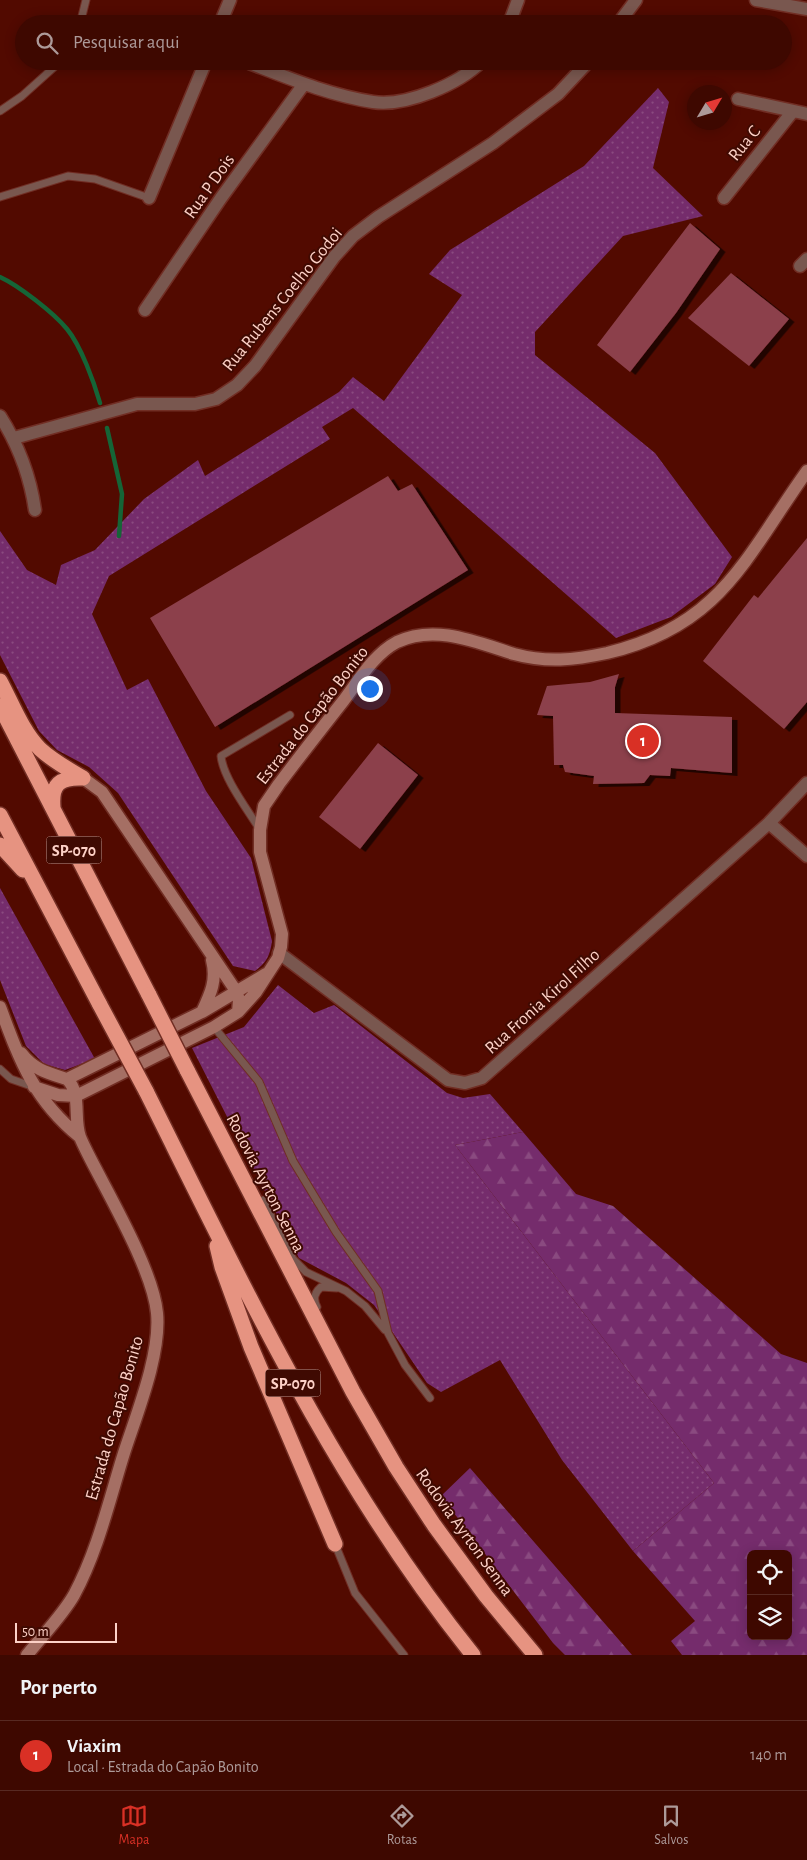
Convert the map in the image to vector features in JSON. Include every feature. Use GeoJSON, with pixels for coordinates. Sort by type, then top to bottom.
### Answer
{"type":"FeatureCollection","features":[{"type":"Feature","properties":{"kind":"highway"},"geometry":{"type":"LineString","coordinates":[[0,681],[24,727],[39,748],[54,761],[83,778]]}},
{"type":"Feature","properties":{"kind":"highway","name":"Rodovia Ayrton Senna"},"geometry":{"type":"LineString","coordinates":[[0,706],[353,1392],[396,1467],[434,1525],[486,1596],[535,1655]]}},
{"type":"Feature","properties":{"kind":"highway"},"geometry":{"type":"LineString","coordinates":[[53,809],[52,797],[55,788],[70,777],[83,778]]}},
{"type":"Feature","properties":{"kind":"highway","name":"SP-070"},"geometry":{"type":"LineString","coordinates":[[0,815],[146,1091],[293,1382],[413,1577],[473,1655]]}},
{"type":"Feature","properties":{"kind":"highway"},"geometry":{"type":"LineString","coordinates":[[0,846],[34,880]]}},
{"type":"Feature","properties":{"kind":"highway"},"geometry":{"type":"LineString","coordinates":[[210,1218],[222,1267],[251,1346],[335,1544]]}},
{"type":"Feature","properties":{"kind":"street"},"geometry":{"type":"LineString","coordinates":[[224,15],[230,0]]}},
{"type":"Feature","properties":{"kind":"street"},"geometry":{"type":"LineString","coordinates":[[512,15],[518,0]]}},
{"type":"Feature","properties":{"kind":"street"},"geometry":{"type":"LineString","coordinates":[[625,15],[636,0]]}},
{"type":"Feature","properties":{"kind":"street"},"geometry":{"type":"LineString","coordinates":[[756,0],[807,9]]}},
{"type":"Feature","properties":{"kind":"street"},"geometry":{"type":"LineString","coordinates":[[149,198],[202,70]]}},
{"type":"Feature","properties":{"kind":"street"},"geometry":{"type":"LineString","coordinates":[[267,70],[304,84],[375,102],[410,98],[442,88],[470,74],[474,70]]}},
{"type":"Feature","properties":{"kind":"street","name":"Rua Rubens Coelho Godoi"},"geometry":{"type":"LineString","coordinates":[[14,438],[137,404],[195,404],[216,399],[237,384],[255,366],[334,257],[354,236],[378,217],[494,143],[558,94],[581,70]]}},
{"type":"Feature","properties":{"kind":"street","name":"Rua P Dois"},"geometry":{"type":"LineString","coordinates":[[145,310],[221,198],[304,84]]}},
{"type":"Feature","properties":{"kind":"street"},"geometry":{"type":"LineString","coordinates":[[738,99],[807,114]]}},
{"type":"Feature","properties":{"kind":"street","name":"Rua C"},"geometry":{"type":"LineString","coordinates":[[724,198],[792,111]]}},
{"type":"Feature","properties":{"kind":"street"},"geometry":{"type":"LineString","coordinates":[[0,416],[14,438],[26,467],[36,510]]}},
{"type":"Feature","properties":{"kind":"street","name":"Estrada do Capão Bonito"},"geometry":{"type":"LineString","coordinates":[[76,1096],[214,1027],[238,1012],[256,992],[279,953],[282,934],[260,852],[260,830],[264,806],[381,652],[410,637],[425,634],[445,634],[527,658],[565,661],[619,650],[666,633],[690,619],[727,586],[807,471]]}},
{"type":"Feature","properties":{"kind":"street"},"geometry":{"type":"LineString","coordinates":[[83,778],[102,792],[236,991],[239,1000],[238,1012]]}},
{"type":"Feature","properties":{"kind":"street","name":"Rua Fronia Kirol Filho"},"geometry":{"type":"LineString","coordinates":[[279,953],[448,1080],[465,1083],[482,1078],[769,823],[807,783]]}},
{"type":"Feature","properties":{"kind":"street"},"geometry":{"type":"LineString","coordinates":[[769,823],[807,856]]}},
{"type":"Feature","properties":{"kind":"street"},"geometry":{"type":"LineString","coordinates":[[202,1012],[213,990],[215,973],[211,955]]}},
{"type":"Feature","properties":{"kind":"street","name":"Estrada do Capão Bonito"},"geometry":{"type":"LineString","coordinates":[[28,1655],[72,1597],[93,1555],[145,1386],[156,1340],[157,1313],[151,1287],[123,1224],[80,1137],[76,1096],[73,1086],[67,1079],[202,1012],[266,974]]}},
{"type":"Feature","properties":{"kind":"street"},"geometry":{"type":"LineString","coordinates":[[0,1007],[13,1044],[34,1087],[60,1121],[80,1137]]}},
{"type":"Feature","properties":{"kind":"street"},"geometry":{"type":"LineString","coordinates":[[13,1044],[28,1063],[42,1071],[67,1079]]}},
{"type":"Feature","properties":{"kind":"street"},"geometry":{"type":"LineString","coordinates":[[34,1087],[58,1095],[76,1096]]}},
{"type":"Feature","properties":{"kind":"lane"},"geometry":{"type":"LineString","coordinates":[[82,15],[86,0]]}},
{"type":"Feature","properties":{"kind":"lane"},"geometry":{"type":"LineString","coordinates":[[0,111],[22,96],[51,70]]}},
{"type":"Feature","properties":{"kind":"lane"},"geometry":{"type":"LineString","coordinates":[[0,197],[68,176],[96,179],[149,198]]}},
{"type":"Feature","properties":{"kind":"lane"},"geometry":{"type":"LineString","coordinates":[[260,830],[225,771],[221,756],[290,715]]}},
{"type":"Feature","properties":{"kind":"lane"},"geometry":{"type":"LineString","coordinates":[[214,1027],[259,1082],[293,1161],[336,1232],[378,1291],[388,1333]]}},
{"type":"Feature","properties":{"kind":"lane"},"geometry":{"type":"LineString","coordinates":[[0,1070],[11,1080],[34,1087]]}},
{"type":"Feature","properties":{"kind":"lane"},"geometry":{"type":"LineString","coordinates":[[222,1140],[241,1160],[293,1259],[306,1272],[340,1288],[365,1306],[388,1333],[405,1364],[430,1398]]}},
{"type":"Feature","properties":{"kind":"lane"},"geometry":{"type":"LineString","coordinates":[[340,1288],[321,1287],[316,1292],[314,1300],[343,1362],[353,1392]]}},
{"type":"Feature","properties":{"kind":"lane"},"geometry":{"type":"LineString","coordinates":[[335,1544],[355,1593],[404,1655]]}},
{"type":"Feature","properties":{"kind":"green space"},"geometry":{"type":"Polygon","coordinates":[[[658,88],[669,102],[653,168],[703,216],[623,236],[535,332],[535,355],[655,453],[732,557],[715,584],[671,617],[616,638],[353,408],[322,427],[330,439],[109,576],[92,614],[127,690],[148,679],[206,791],[251,858],[272,941],[267,959],[255,971],[233,966],[118,793],[89,767],[57,750],[39,731],[0,655],[0,531],[27,570],[56,585],[61,565],[95,550],[144,499],[198,460],[205,476],[339,392],[353,377],[384,401],[462,295],[429,274],[450,250],[584,166],[658,88]]]}},
{"type":"Feature","properties":{"kind":"green space"},"geometry":{"type":"Polygon","coordinates":[[[0,888],[95,1059],[65,1070],[44,1064],[26,1046],[0,980],[0,888]]]}},
{"type":"Feature","properties":{"kind":"green space"},"geometry":{"type":"Polygon","coordinates":[[[278,985],[314,1013],[334,1005],[447,1093],[463,1098],[490,1094],[523,1132],[455,1145],[714,1483],[633,1551],[562,1460],[500,1360],[441,1392],[427,1383],[374,1305],[346,1283],[299,1258],[192,1048],[244,1027],[278,985]]]}},
{"type":"Feature","properties":{"kind":"green space"},"geometry":{"type":"Polygon","coordinates":[[[523,1132],[576,1194],[613,1206],[781,1354],[807,1363],[807,1655],[682,1655],[671,1641],[695,1621],[633,1551],[714,1483],[455,1145],[523,1132]]]}},
{"type":"Feature","properties":{"kind":"green space"},"geometry":{"type":"Polygon","coordinates":[[[470,1468],[632,1655],[565,1655],[553,1643],[441,1496],[470,1468]]]}},
{"type":"Feature","properties":{"kind":"building"},"geometry":{"type":"Polygon","coordinates":[[[690,223],[720,249],[676,313],[630,372],[597,345],[690,223]]]}},
{"type":"Feature","properties":{"kind":"building"},"geometry":{"type":"Polygon","coordinates":[[[731,273],[789,319],[749,366],[688,318],[731,273]]]}},
{"type":"Feature","properties":{"kind":"building"},"geometry":{"type":"Polygon","coordinates":[[[388,476],[398,491],[412,484],[468,570],[215,727],[150,618],[388,476]]]}},
{"type":"Feature","properties":{"kind":"building"},"geometry":{"type":"Polygon","coordinates":[[[807,538],[807,702],[784,729],[703,661],[754,595],[758,598],[807,538]]]}},
{"type":"Feature","properties":{"kind":"building"},"geometry":{"type":"Polygon","coordinates":[[[619,674],[615,687],[615,713],[732,717],[732,773],[671,768],[670,776],[650,775],[644,783],[593,784],[594,776],[565,772],[563,765],[554,765],[553,716],[537,715],[547,686],[590,682],[619,674]]]}},
{"type":"Feature","properties":{"kind":"building"},"geometry":{"type":"Polygon","coordinates":[[[378,743],[418,775],[360,849],[319,817],[378,743]]]}},
{"type":"Feature","properties":{"kind":"waterway"},"geometry":{"type":"LineString","coordinates":[[0,277],[35,300],[54,315],[67,329],[82,354],[100,403]]}},
{"type":"Feature","properties":{"kind":"waterway"},"geometry":{"type":"LineString","coordinates":[[107,428],[122,494],[119,536]]}},
{"type":"Feature","properties":{"kind":"place","name":"Viaxim"},"geometry":{"type":"Point","coordinates":[643,741]}}]}
